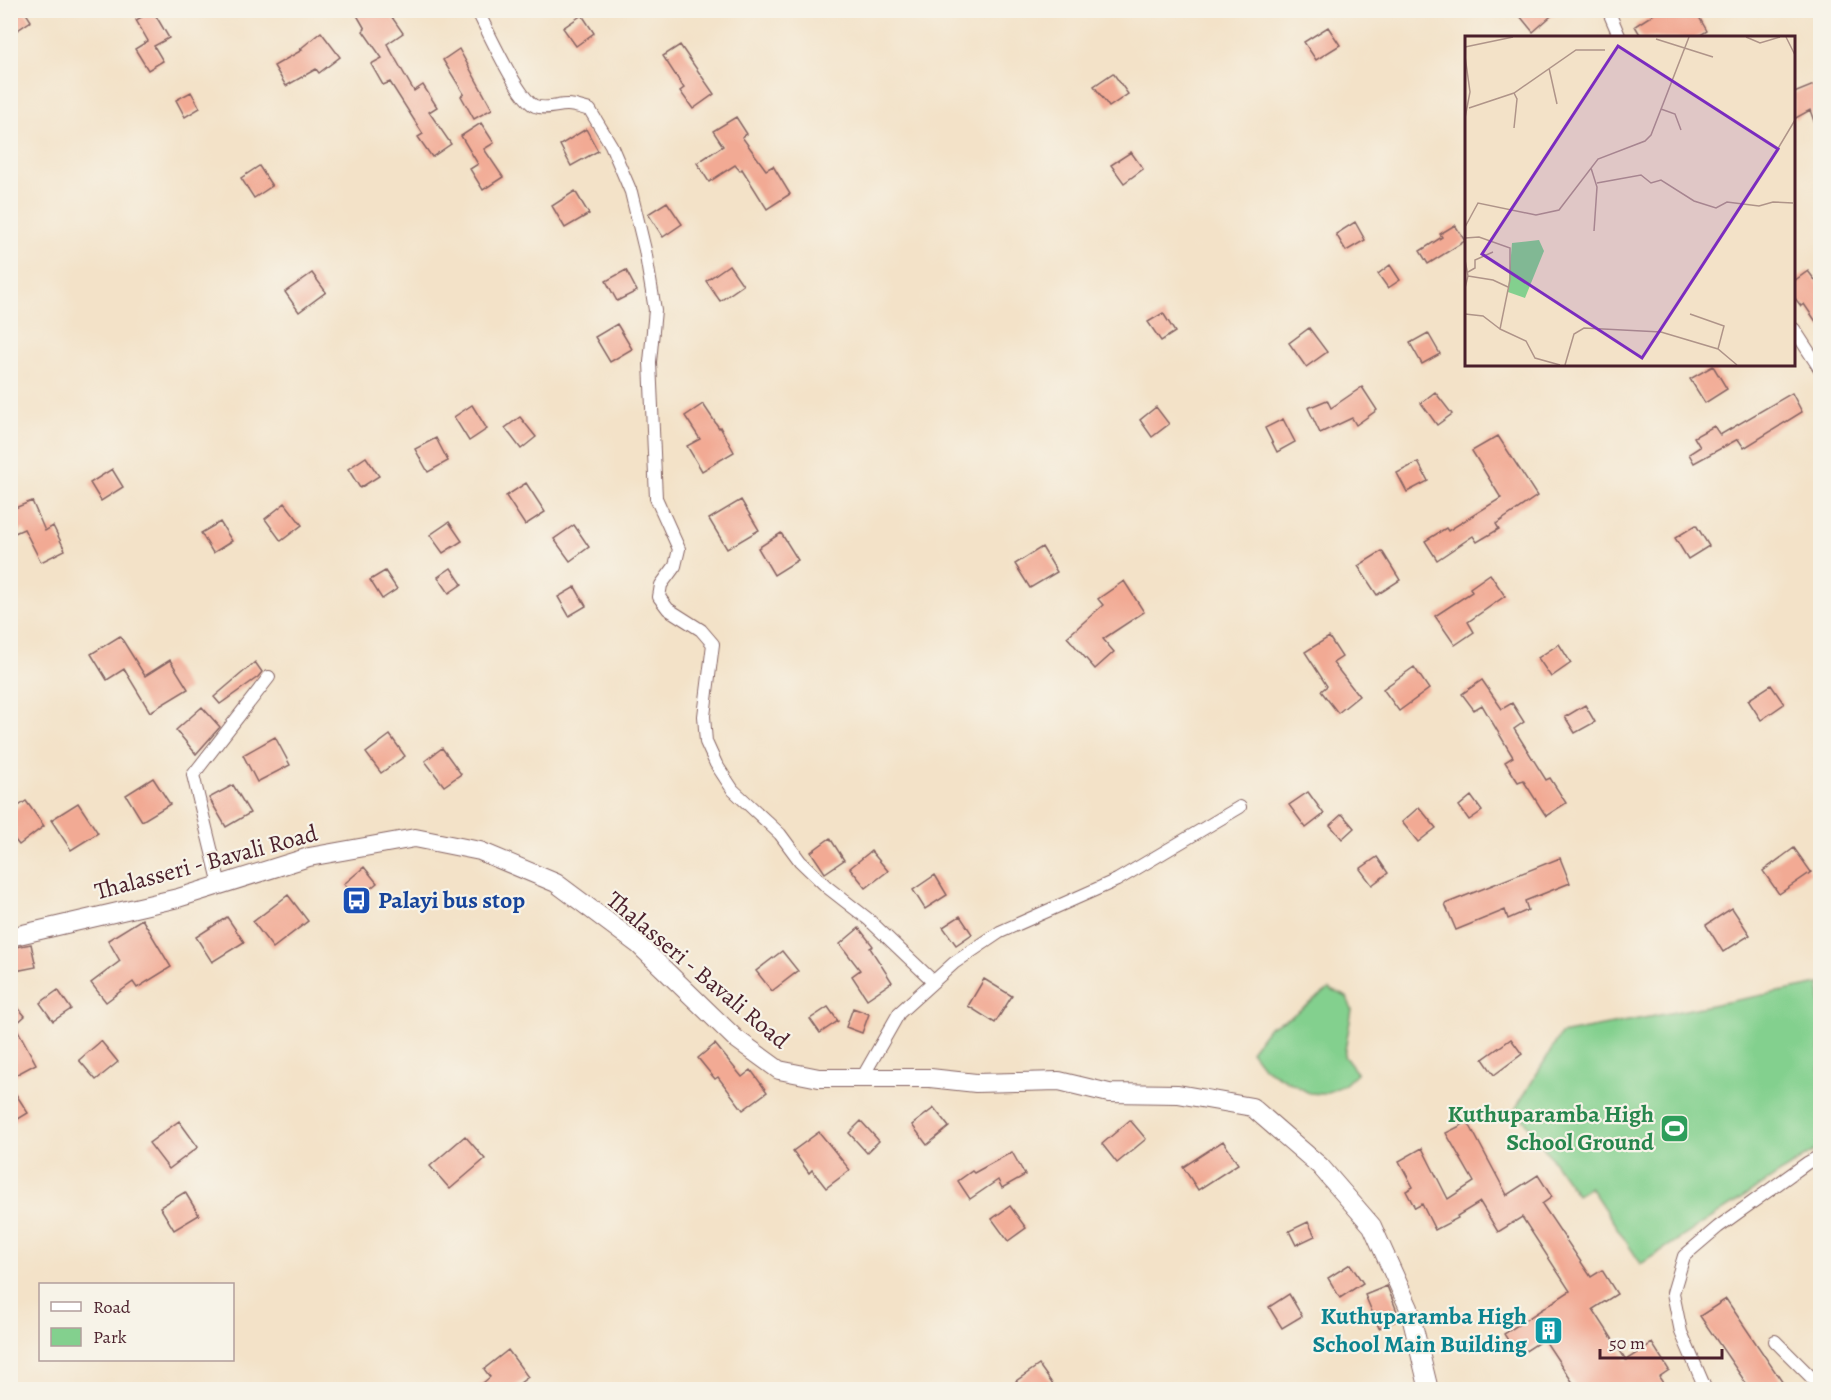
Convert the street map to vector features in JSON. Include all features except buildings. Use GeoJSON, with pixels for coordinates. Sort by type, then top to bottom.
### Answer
{"type":"FeatureCollection","features":[{"type":"Feature","properties":{"kind":"main road","name":"Thalasseri - Bavali Road"},"geometry":{"type":"LineString","coordinates":[[10,937],[178,898],[309,857],[415,838],[480,851],[556,883],[639,945],[735,1038],[779,1070],[819,1078],[930,1078],[976,1083],[1059,1081],[1109,1093],[1178,1094],[1252,1107],[1320,1166],[1372,1226],[1409,1308],[1429,1389]]}},
{"type":"Feature","properties":{"kind":"street"},"geometry":{"type":"LineString","coordinates":[[477,10],[528,102],[537,107],[551,108],[564,105],[590,110],[611,145],[631,192],[645,250],[655,310],[650,362],[656,498],[679,549],[675,566],[661,585],[659,597],[668,609],[701,630],[713,644],[704,716],[706,742],[716,764],[733,790],[780,834],[800,861],[827,887],[868,919],[933,981]]}},
{"type":"Feature","properties":{"kind":"street"},"geometry":{"type":"LineString","coordinates":[[1608,10],[1619,36]]}},
{"type":"Feature","properties":{"kind":"street"},"geometry":{"type":"LineString","coordinates":[[1795,330],[1821,369]]}},
{"type":"Feature","properties":{"kind":"street"},"geometry":{"type":"LineString","coordinates":[[220,885],[193,775],[269,677]]}},
{"type":"Feature","properties":{"kind":"street"},"geometry":{"type":"LineString","coordinates":[[862,1078],[898,1013],[954,963],[1000,932],[1117,880],[1240,807]]}},
{"type":"Feature","properties":{"kind":"street"},"geometry":{"type":"LineString","coordinates":[[1706,1389],[1681,1332],[1673,1293],[1684,1256],[1718,1227],[1807,1163],[1821,1156]]}},
{"type":"Feature","properties":{"kind":"street"},"geometry":{"type":"LineString","coordinates":[[1775,1341],[1821,1386]]}},
{"type":"Feature","properties":{"kind":"green space","name":"Kuthuparamba High School Ground"},"geometry":{"type":"Polygon","coordinates":[[[1820,984],[1820,1147],[1641,1264],[1590,1187],[1577,1195],[1516,1108],[1561,1034],[1820,984]]]}},
{"type":"Feature","properties":{"kind":"green space"},"geometry":{"type":"Polygon","coordinates":[[[1329,989],[1347,997],[1352,1010],[1344,1056],[1357,1073],[1344,1085],[1323,1094],[1309,1093],[1264,1068],[1251,1051],[1269,1027],[1290,1017],[1329,989]]]}},
{"type":"Feature","properties":{"kind":"place","name":"Palayi bus stop"},"geometry":{"type":"Point","coordinates":[357,900]}},
{"type":"Feature","properties":{"kind":"place","name":"Kuthuparamba High School Ground"},"geometry":{"type":"Point","coordinates":[1675,1128]}},
{"type":"Feature","properties":{"kind":"place","name":"Kuthuparamba High School Main Building"},"geometry":{"type":"Point","coordinates":[1548,1330]}}]}
